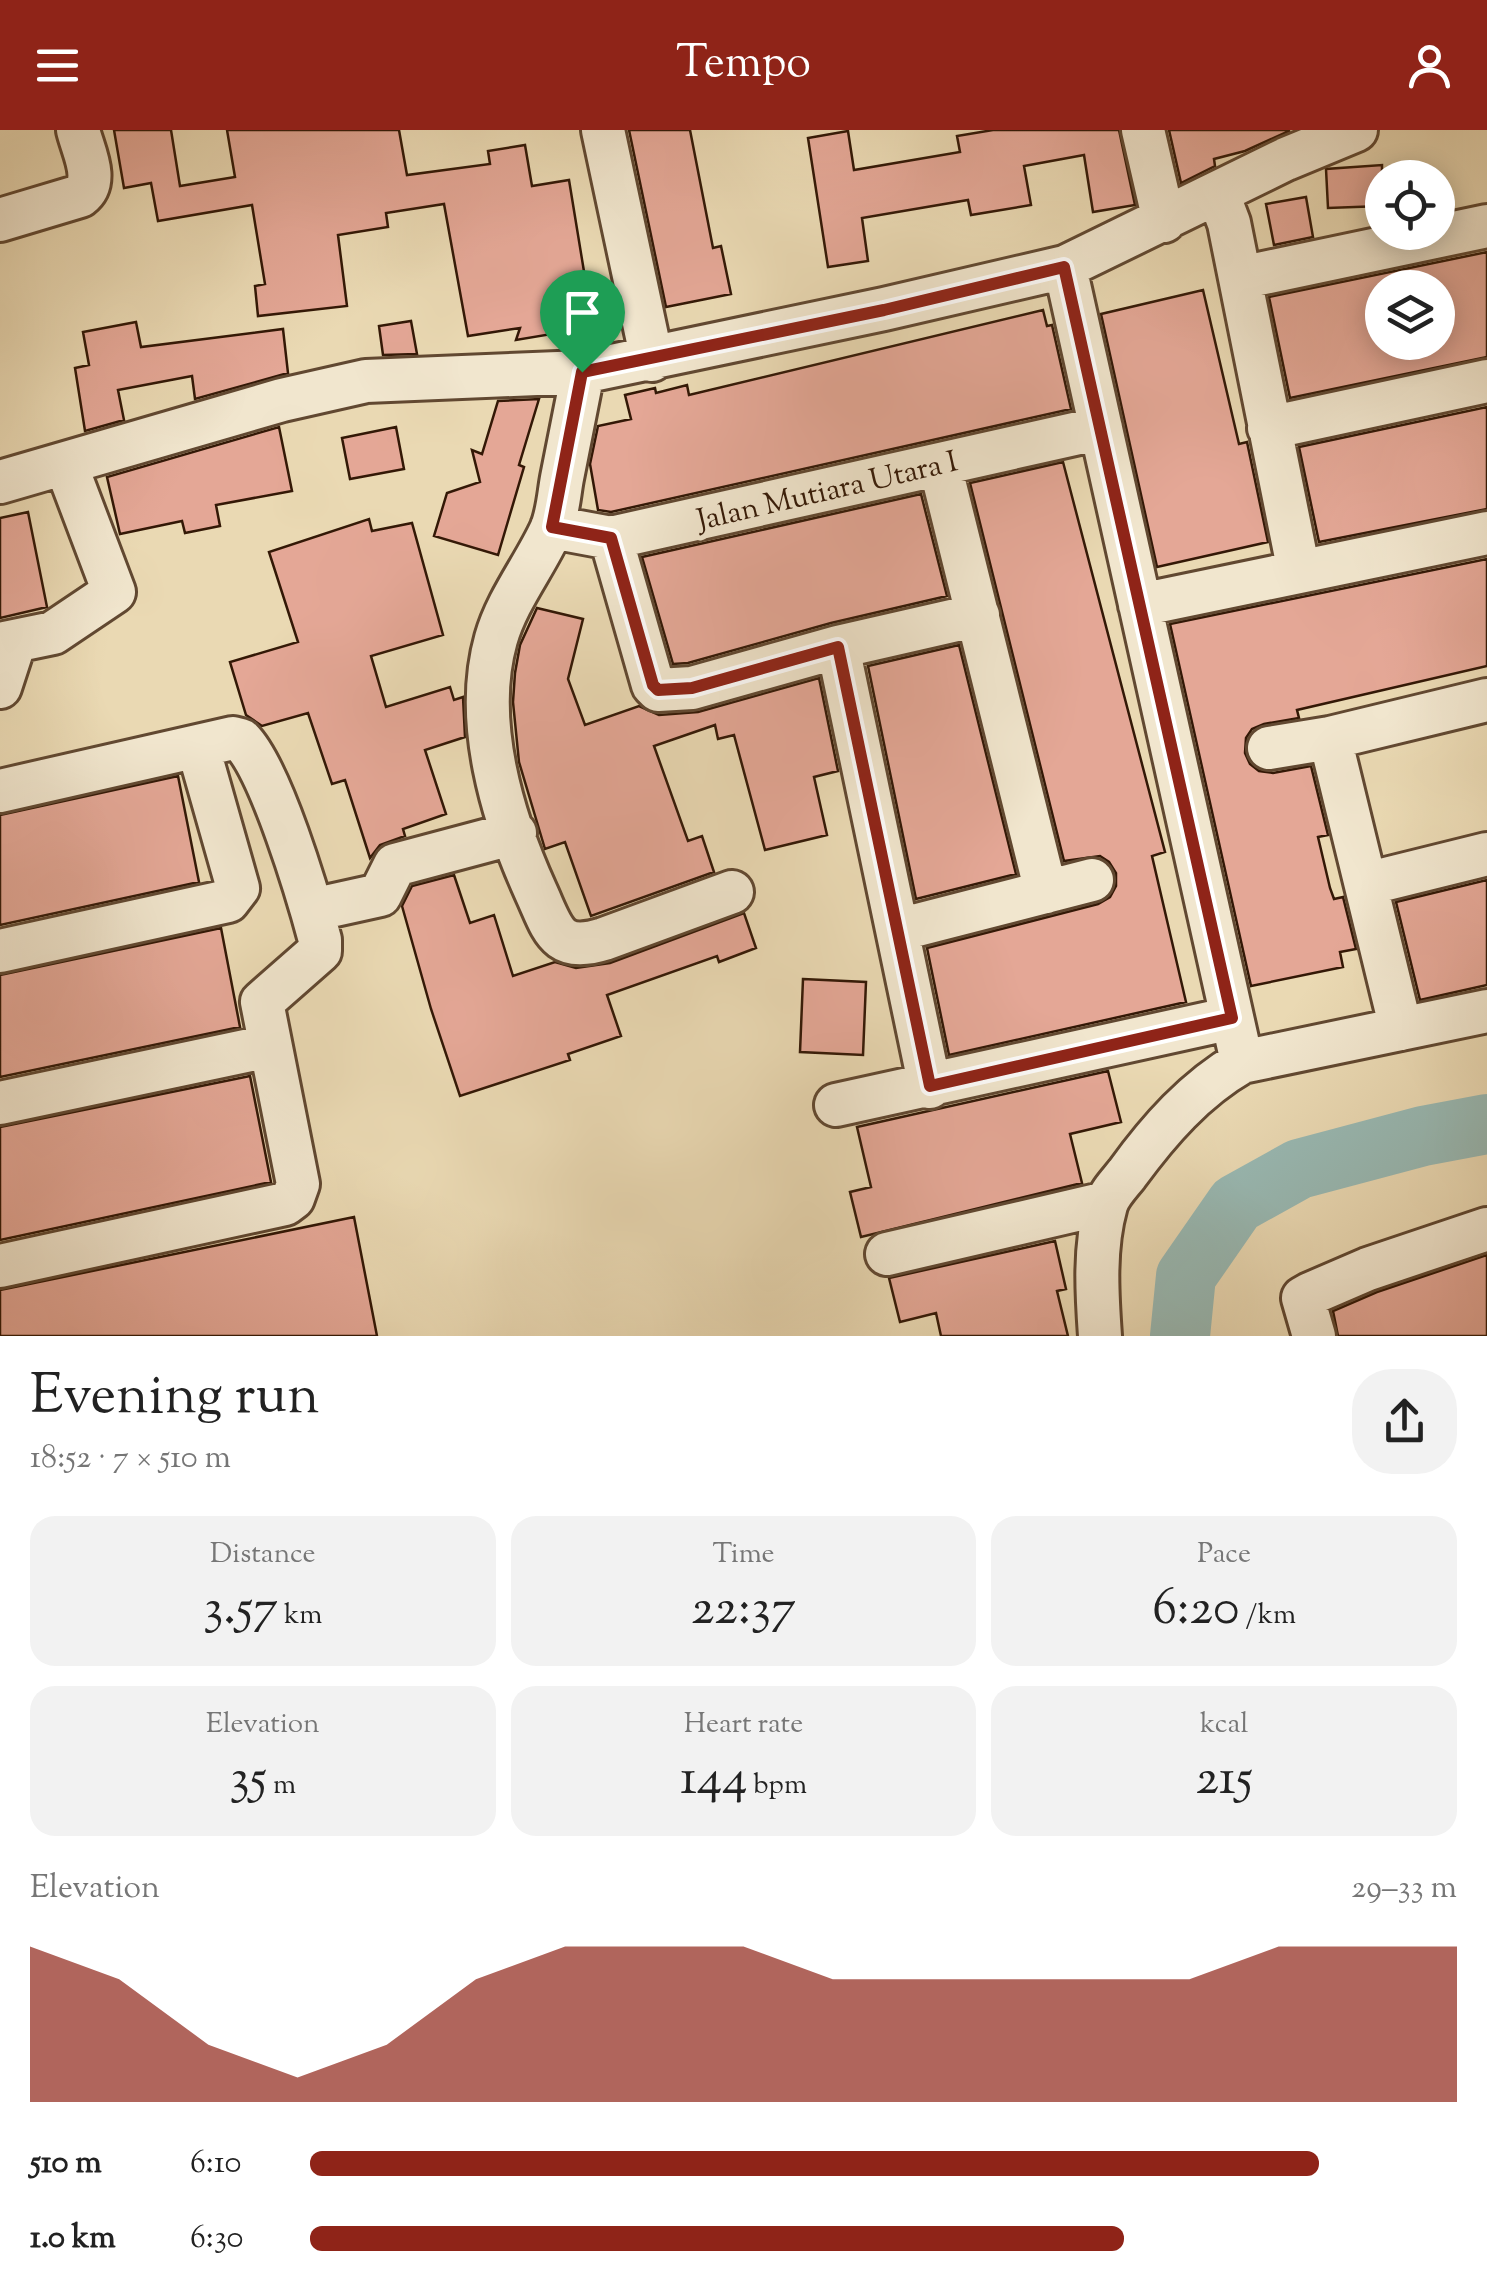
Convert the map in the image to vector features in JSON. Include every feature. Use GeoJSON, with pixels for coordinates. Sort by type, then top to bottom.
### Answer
{"type":"FeatureCollection","features":[{"type":"Feature","properties":{"kind":"street"},"geometry":{"type":"LineString","coordinates":[[0,220],[80,196],[87,190],[91,182],[78,130]]}},
{"type":"Feature","properties":{"kind":"street"},"geometry":{"type":"LineString","coordinates":[[603,130],[652,360]]}},
{"type":"Feature","properties":{"kind":"street"},"geometry":{"type":"LineString","coordinates":[[1143,130],[1164,221]]}},
{"type":"Feature","properties":{"kind":"street"},"geometry":{"type":"LineString","coordinates":[[0,482],[228,415],[366,381],[582,372],[652,360],[1064,267],[1164,221],[1223,209],[1286,159],[1356,130]]}},
{"type":"Feature","properties":{"kind":"street"},"geometry":{"type":"LineString","coordinates":[[1223,209],[1299,572]]}},
{"type":"Feature","properties":{"kind":"street"},"geometry":{"type":"LineString","coordinates":[[1240,278],[1487,226]]}},
{"type":"Feature","properties":{"kind":"street"},"geometry":{"type":"LineString","coordinates":[[1064,267],[1242,1062]]}},
{"type":"Feature","properties":{"kind":"street"},"geometry":{"type":"LineString","coordinates":[[582,372],[552,527],[495,640],[486,718],[500,792],[531,882],[554,932],[568,944],[583,946],[604,940],[732,892]]}},
{"type":"Feature","properties":{"kind":"street"},"geometry":{"type":"LineString","coordinates":[[1269,428],[1487,382]]}},
{"type":"Feature","properties":{"kind":"street","name":"Jalan Mutiara Utara I"},"geometry":{"type":"LineString","coordinates":[[552,527],[611,538],[1100,428]]}},
{"type":"Feature","properties":{"kind":"street"},"geometry":{"type":"LineString","coordinates":[[0,687],[8,642],[64,628],[114,592],[66,465]]}},
{"type":"Feature","properties":{"kind":"street"},"geometry":{"type":"LineString","coordinates":[[940,465],[1046,892]]}},
{"type":"Feature","properties":{"kind":"street"},"geometry":{"type":"LineString","coordinates":[[1140,605],[1487,533]]}},
{"type":"Feature","properties":{"kind":"street"},"geometry":{"type":"LineString","coordinates":[[611,538],[653,685],[658,690],[692,688],[838,647],[978,614]]}},
{"type":"Feature","properties":{"kind":"street"},"geometry":{"type":"LineString","coordinates":[[838,647],[930,1086]]}},
{"type":"Feature","properties":{"kind":"street"},"geometry":{"type":"LineString","coordinates":[[1269,748],[1330,738],[1487,700]]}},
{"type":"Feature","properties":{"kind":"street"},"geometry":{"type":"LineString","coordinates":[[0,792],[233,738],[241,740],[277,810],[312,910],[320,950],[262,1002],[298,1184],[294,1198],[285,1204],[0,1266]]}},
{"type":"Feature","properties":{"kind":"street"},"geometry":{"type":"LineString","coordinates":[[1330,738],[1401,1028]]}},
{"type":"Feature","properties":{"kind":"street"},"geometry":{"type":"LineString","coordinates":[[0,952],[228,901],[234,896],[238,888],[198,748]]}},
{"type":"Feature","properties":{"kind":"street"},"geometry":{"type":"LineString","coordinates":[[312,910],[380,895],[395,864],[514,833]]}},
{"type":"Feature","properties":{"kind":"street"},"geometry":{"type":"LineString","coordinates":[[1366,884],[1487,854]]}},
{"type":"Feature","properties":{"kind":"street"},"geometry":{"type":"LineString","coordinates":[[898,930],[1092,880]]}},
{"type":"Feature","properties":{"kind":"street"},"geometry":{"type":"LineString","coordinates":[[1100,1336],[1096,1280],[1106,1202],[1180,1110],[1219,1076],[1242,1062],[1487,1011]]}},
{"type":"Feature","properties":{"kind":"street"},"geometry":{"type":"LineString","coordinates":[[836,1105],[1232,1018]]}},
{"type":"Feature","properties":{"kind":"street"},"geometry":{"type":"LineString","coordinates":[[0,1103],[269,1046]]}},
{"type":"Feature","properties":{"kind":"street"},"geometry":{"type":"LineString","coordinates":[[887,1254],[1106,1202]]}},
{"type":"Feature","properties":{"kind":"street"},"geometry":{"type":"LineString","coordinates":[[1314,1336],[1304,1298],[1310,1294],[1368,1269],[1487,1229]]}},
{"type":"Feature","properties":{"kind":"building"},"geometry":{"type":"Polygon","coordinates":[[[114,130],[171,130],[180,186],[235,177],[227,130],[399,130],[407,175],[490,164],[488,151],[525,145],[532,186],[569,180],[589,302],[566,306],[558,333],[516,340],[520,328],[468,336],[444,204],[386,213],[388,227],[338,235],[347,306],[258,316],[255,286],[265,284],[252,205],[158,221],[151,183],[124,188],[114,130]]]}},
{"type":"Feature","properties":{"kind":"building"},"geometry":{"type":"Polygon","coordinates":[[[629,130],[690,130],[713,248],[721,246],[731,294],[666,307],[629,130]]]}},
{"type":"Feature","properties":{"kind":"building"},"geometry":{"type":"Polygon","coordinates":[[[993,130],[1119,130],[1135,205],[1093,212],[1084,155],[1024,166],[1031,205],[971,215],[968,200],[862,218],[868,261],[828,267],[808,138],[848,131],[854,170],[960,152],[957,136],[993,130]]]}},
{"type":"Feature","properties":{"kind":"building"},"geometry":{"type":"Polygon","coordinates":[[[1169,130],[1289,131],[1245,151],[1214,159],[1215,166],[1181,183],[1169,130]]]}},
{"type":"Feature","properties":{"kind":"building"},"geometry":{"type":"Polygon","coordinates":[[[1365,166],[1365,207],[1328,208],[1326,169],[1365,166]]]}},
{"type":"Feature","properties":{"kind":"building"},"geometry":{"type":"Polygon","coordinates":[[[1306,197],[1313,237],[1274,245],[1266,204],[1306,197]]]}},
{"type":"Feature","properties":{"kind":"building"},"geometry":{"type":"Polygon","coordinates":[[[1487,252],[1487,357],[1290,398],[1269,297],[1365,277],[1365,360],[1455,360],[1455,270],[1400,270],[1487,252]]]}},
{"type":"Feature","properties":{"kind":"building"},"geometry":{"type":"Polygon","coordinates":[[[1203,290],[1239,444],[1247,442],[1268,542],[1157,567],[1101,314],[1203,290]]]}},
{"type":"Feature","properties":{"kind":"building"},"geometry":{"type":"Polygon","coordinates":[[[1043,310],[1047,326],[1052,325],[1071,409],[611,512],[598,510],[590,464],[598,426],[631,419],[625,395],[687,385],[689,395],[1043,310]]]}},
{"type":"Feature","properties":{"kind":"building"},"geometry":{"type":"Polygon","coordinates":[[[411,321],[417,354],[383,355],[379,326],[411,321]]]}},
{"type":"Feature","properties":{"kind":"building"},"geometry":{"type":"Polygon","coordinates":[[[136,322],[141,347],[283,329],[288,373],[195,399],[192,376],[118,390],[124,420],[85,431],[75,368],[89,365],[83,332],[136,322]]]}},
{"type":"Feature","properties":{"kind":"building"},"geometry":{"type":"Polygon","coordinates":[[[539,399],[498,555],[434,536],[447,493],[480,482],[472,450],[482,454],[498,401],[539,399]]]}},
{"type":"Feature","properties":{"kind":"building"},"geometry":{"type":"Polygon","coordinates":[[[1487,407],[1487,509],[1319,542],[1299,447],[1487,407]]]}},
{"type":"Feature","properties":{"kind":"building"},"geometry":{"type":"Polygon","coordinates":[[[279,427],[292,491],[216,505],[220,526],[185,533],[182,521],[120,534],[107,477],[279,427]]]}},
{"type":"Feature","properties":{"kind":"building"},"geometry":{"type":"Polygon","coordinates":[[[396,427],[404,469],[350,479],[342,438],[396,427]]]}},
{"type":"Feature","properties":{"kind":"building"},"geometry":{"type":"Polygon","coordinates":[[[1063,462],[1165,852],[1152,856],[1186,1002],[949,1055],[927,948],[1098,904],[1110,897],[1116,886],[1116,873],[1100,856],[1064,861],[970,483],[1063,462]]]}},
{"type":"Feature","properties":{"kind":"building"},"geometry":{"type":"Polygon","coordinates":[[[921,494],[947,596],[673,664],[642,557],[921,494]]]}},
{"type":"Feature","properties":{"kind":"building"},"geometry":{"type":"Polygon","coordinates":[[[28,512],[47,607],[0,618],[0,518],[28,512]]]}},
{"type":"Feature","properties":{"kind":"building"},"geometry":{"type":"Polygon","coordinates":[[[369,519],[372,531],[412,523],[443,635],[371,656],[386,707],[450,687],[454,700],[463,697],[465,737],[425,750],[446,814],[403,829],[405,836],[380,845],[370,858],[345,780],[332,784],[308,713],[262,726],[246,715],[230,662],[298,642],[269,552],[369,519]]]}},
{"type":"Feature","properties":{"kind":"building"},"geometry":{"type":"Polygon","coordinates":[[[1487,559],[1487,666],[1297,710],[1299,718],[1264,724],[1252,729],[1246,738],[1245,753],[1259,771],[1273,773],[1311,766],[1328,835],[1318,837],[1330,888],[1334,899],[1343,897],[1356,949],[1340,952],[1343,967],[1251,986],[1170,624],[1487,559]]]}},
{"type":"Feature","properties":{"kind":"building"},"geometry":{"type":"Polygon","coordinates":[[[537,608],[583,619],[568,679],[585,725],[639,706],[659,715],[698,712],[819,678],[838,771],[814,777],[827,835],[765,850],[734,735],[718,739],[715,725],[654,746],[688,841],[702,836],[714,872],[591,916],[565,842],[545,849],[519,762],[513,702],[515,673],[520,645],[537,608]]]}},
{"type":"Feature","properties":{"kind":"building"},"geometry":{"type":"Polygon","coordinates":[[[959,645],[1016,874],[916,899],[868,666],[959,645]]]}},
{"type":"Feature","properties":{"kind":"building"},"geometry":{"type":"Polygon","coordinates":[[[178,776],[199,882],[0,925],[0,815],[178,776]]]}},
{"type":"Feature","properties":{"kind":"building"},"geometry":{"type":"Polygon","coordinates":[[[454,875],[470,923],[494,915],[513,976],[555,962],[576,968],[610,963],[744,913],[756,948],[719,962],[717,956],[607,995],[621,1036],[568,1054],[570,1060],[460,1096],[402,906],[412,886],[454,875]]]}},
{"type":"Feature","properties":{"kind":"building"},"geometry":{"type":"Polygon","coordinates":[[[1487,880],[1487,985],[1420,1000],[1396,902],[1487,880]]]}},
{"type":"Feature","properties":{"kind":"building"},"geometry":{"type":"Polygon","coordinates":[[[221,928],[240,1027],[0,1077],[0,975],[221,928]]]}},
{"type":"Feature","properties":{"kind":"building"},"geometry":{"type":"Polygon","coordinates":[[[803,979],[866,982],[863,1055],[800,1052],[803,979]]]}},
{"type":"Feature","properties":{"kind":"building"},"geometry":{"type":"Polygon","coordinates":[[[1108,1071],[1121,1122],[1070,1134],[1082,1183],[861,1237],[850,1192],[871,1187],[857,1127],[1108,1071]]]}},
{"type":"Feature","properties":{"kind":"building"},"geometry":{"type":"Polygon","coordinates":[[[250,1076],[271,1182],[0,1240],[0,1127],[250,1076]]]}},
{"type":"Feature","properties":{"kind":"building"},"geometry":{"type":"Polygon","coordinates":[[[354,1217],[377,1336],[0,1336],[0,1290],[354,1217]]]}},
{"type":"Feature","properties":{"kind":"building"},"geometry":{"type":"Polygon","coordinates":[[[1055,1241],[1066,1289],[1057,1291],[1068,1336],[941,1336],[936,1313],[900,1322],[889,1278],[1055,1241]]]}},
{"type":"Feature","properties":{"kind":"building"},"geometry":{"type":"Polygon","coordinates":[[[1487,1255],[1487,1336],[1338,1336],[1333,1311],[1487,1255]]]}},
{"type":"Feature","properties":{"kind":"waterway"},"geometry":{"type":"LineString","coordinates":[[1180,1336],[1186,1276],[1236,1204],[1299,1169],[1423,1136],[1487,1124]]}},
{"type":"Feature","properties":{"kind":"route"},"geometry":{"type":"LineString","coordinates":[[1064,267],[1232,1018],[930,1086],[838,647],[692,688],[658,690],[653,685],[611,538],[552,527],[582,372],[884,310],[1064,267]]}}]}
